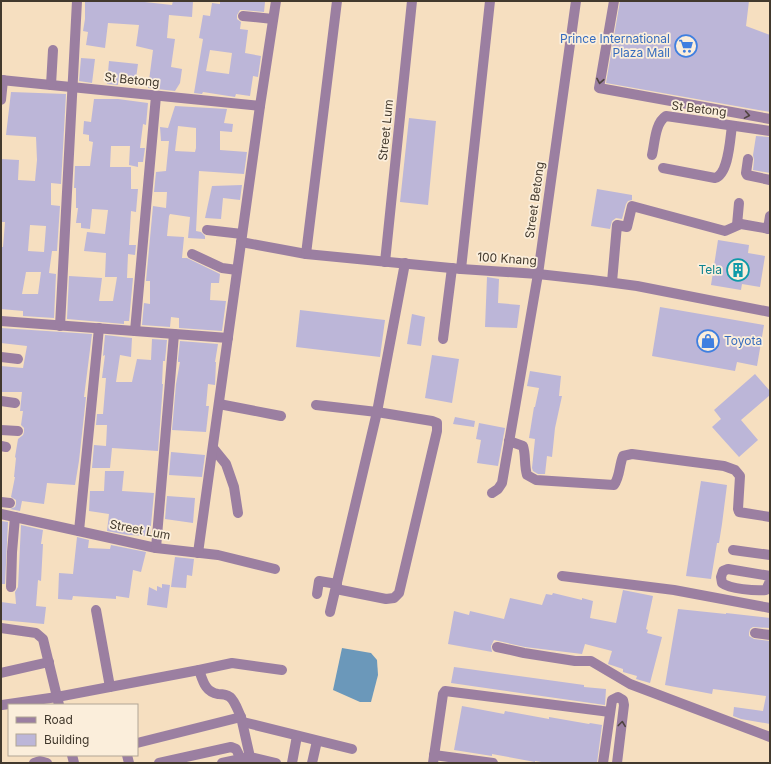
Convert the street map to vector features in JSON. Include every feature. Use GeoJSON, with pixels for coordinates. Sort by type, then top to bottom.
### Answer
{"type":"FeatureCollection","features":[{"type":"Feature","properties":{"kind":"street"},"geometry":{"type":"LineString","coordinates":[[60,326],[77,1]]}},
{"type":"Feature","properties":{"kind":"street"},"geometry":{"type":"LineString","coordinates":[[198,553],[276,1]]}},
{"type":"Feature","properties":{"kind":"street"},"geometry":{"type":"LineString","coordinates":[[306,254],[337,1]]}},
{"type":"Feature","properties":{"kind":"street","name":"Street Lum"},"geometry":{"type":"LineString","coordinates":[[385,262],[412,1]]}},
{"type":"Feature","properties":{"kind":"street"},"geometry":{"type":"LineString","coordinates":[[443,339],[457,269],[490,1]]}},
{"type":"Feature","properties":{"kind":"street","name":"Street Betong"},"geometry":{"type":"LineString","coordinates":[[492,493],[502,484],[538,274],[574,1]]}},
{"type":"Feature","properties":{"kind":"street"},"geometry":{"type":"LineString","coordinates":[[614,1],[599,88],[770,119]]}},
{"type":"Feature","properties":{"kind":"street"},"geometry":{"type":"LineString","coordinates":[[243,16],[273,19]]}},
{"type":"Feature","properties":{"kind":"street"},"geometry":{"type":"LineString","coordinates":[[51,85],[53,50]]}},
{"type":"Feature","properties":{"kind":"street"},"geometry":{"type":"LineString","coordinates":[[1,100],[2,80]]}},
{"type":"Feature","properties":{"kind":"street","name":"St Betong"},"geometry":{"type":"LineString","coordinates":[[2,80],[260,106]]}},
{"type":"Feature","properties":{"kind":"street"},"geometry":{"type":"LineString","coordinates":[[135,331],[156,96]]}},
{"type":"Feature","properties":{"kind":"street","name":"St Betong"},"geometry":{"type":"LineString","coordinates":[[652,155],[659,125],[662,119],[666,116],[770,131]]}},
{"type":"Feature","properties":{"kind":"street"},"geometry":{"type":"LineString","coordinates":[[663,168],[715,178],[720,176],[726,165],[732,126]]}},
{"type":"Feature","properties":{"kind":"street"},"geometry":{"type":"LineString","coordinates":[[748,159],[747,175],[770,180]]}},
{"type":"Feature","properties":{"kind":"street"},"geometry":{"type":"LineString","coordinates":[[736,225],[739,203]]}},
{"type":"Feature","properties":{"kind":"street"},"geometry":{"type":"LineString","coordinates":[[612,282],[617,226],[627,227],[632,206],[725,231],[741,224],[769,229],[770,216]]}},
{"type":"Feature","properties":{"kind":"street","name":"100 Knang"},"geometry":{"type":"LineString","coordinates":[[207,230],[306,254],[457,269],[538,274],[612,282],[770,312]]}},
{"type":"Feature","properties":{"kind":"street"},"geometry":{"type":"LineString","coordinates":[[192,254],[222,268],[237,270]]}},
{"type":"Feature","properties":{"kind":"street"},"geometry":{"type":"LineString","coordinates":[[330,612],[377,412],[405,263]]}},
{"type":"Feature","properties":{"kind":"street"},"geometry":{"type":"LineString","coordinates":[[1,321],[228,338]]}},
{"type":"Feature","properties":{"kind":"street"},"geometry":{"type":"LineString","coordinates":[[79,531],[99,328]]}},
{"type":"Feature","properties":{"kind":"street"},"geometry":{"type":"LineString","coordinates":[[156,548],[174,334]]}},
{"type":"Feature","properties":{"kind":"street"},"geometry":{"type":"LineString","coordinates":[[1,357],[18,359]]}},
{"type":"Feature","properties":{"kind":"street"},"geometry":{"type":"LineString","coordinates":[[1,401],[15,403]]}},
{"type":"Feature","properties":{"kind":"street"},"geometry":{"type":"LineString","coordinates":[[219,404],[281,416]]}},
{"type":"Feature","properties":{"kind":"street"},"geometry":{"type":"LineString","coordinates":[[316,405],[377,412],[432,421],[437,424],[399,593],[394,598],[386,599],[336,587],[319,581],[317,594]]}},
{"type":"Feature","properties":{"kind":"street"},"geometry":{"type":"LineString","coordinates":[[1,430],[18,432]]}},
{"type":"Feature","properties":{"kind":"street"},"geometry":{"type":"LineString","coordinates":[[509,441],[523,446],[525,453],[526,475],[536,480],[614,485],[618,480],[620,464],[623,456],[632,454],[724,466],[735,470],[740,476],[739,512],[770,517]]}},
{"type":"Feature","properties":{"kind":"street"},"geometry":{"type":"LineString","coordinates":[[213,448],[226,464],[234,487],[238,513]]}},
{"type":"Feature","properties":{"kind":"street","name":"Street Lum"},"geometry":{"type":"LineString","coordinates":[[1,514],[156,548],[218,555],[275,569]]}},
{"type":"Feature","properties":{"kind":"street"},"geometry":{"type":"LineString","coordinates":[[11,587],[15,517]]}},
{"type":"Feature","properties":{"kind":"street"},"geometry":{"type":"LineString","coordinates":[[733,550],[770,555]]}},
{"type":"Feature","properties":{"kind":"street"},"geometry":{"type":"LineString","coordinates":[[770,576],[728,569],[724,571],[721,577],[722,583],[726,586],[759,591],[766,590],[770,581]]}},
{"type":"Feature","properties":{"kind":"street"},"geometry":{"type":"LineString","coordinates":[[562,576],[674,590],[770,608]]}},
{"type":"Feature","properties":{"kind":"street"},"geometry":{"type":"LineString","coordinates":[[96,610],[110,687]]}},
{"type":"Feature","properties":{"kind":"street"},"geometry":{"type":"LineString","coordinates":[[1,628],[36,633],[43,639],[58,701]]}},
{"type":"Feature","properties":{"kind":"street"},"geometry":{"type":"LineString","coordinates":[[755,633],[770,635]]}},
{"type":"Feature","properties":{"kind":"street"},"geometry":{"type":"LineString","coordinates":[[497,647],[576,661],[590,661],[609,670],[630,684],[770,737]]}},
{"type":"Feature","properties":{"kind":"street"},"geometry":{"type":"LineString","coordinates":[[1,674],[49,662]]}},
{"type":"Feature","properties":{"kind":"street"},"geometry":{"type":"LineString","coordinates":[[16,704],[58,701],[110,687],[232,663],[282,670]]}},
{"type":"Feature","properties":{"kind":"street"},"geometry":{"type":"LineString","coordinates":[[199,670],[208,690],[213,693],[225,694],[233,700],[242,719],[245,758]]}},
{"type":"Feature","properties":{"kind":"street"},"geometry":{"type":"LineString","coordinates":[[493,763],[433,759],[443,694],[445,691],[610,712]]}},
{"type":"Feature","properties":{"kind":"street"},"geometry":{"type":"LineString","coordinates":[[603,763],[612,700],[618,697],[622,699],[624,705],[617,763]]}},
{"type":"Feature","properties":{"kind":"street"},"geometry":{"type":"LineString","coordinates":[[2,705],[8,705]]}},
{"type":"Feature","properties":{"kind":"street"},"geometry":{"type":"LineString","coordinates":[[138,743],[242,719],[297,736],[352,749]]}},
{"type":"Feature","properties":{"kind":"street"},"geometry":{"type":"LineString","coordinates":[[292,763],[297,736]]}},
{"type":"Feature","properties":{"kind":"street"},"geometry":{"type":"LineString","coordinates":[[312,763],[317,741]]}},
{"type":"Feature","properties":{"kind":"street"},"geometry":{"type":"LineString","coordinates":[[159,763],[231,747],[236,749],[245,758]]}},
{"type":"Feature","properties":{"kind":"street"},"geometry":{"type":"LineString","coordinates":[[222,763],[245,758],[269,762]]}},
{"type":"Feature","properties":{"kind":"street"},"geometry":{"type":"LineString","coordinates":[[34,763],[40,761],[47,763]]}},
{"type":"Feature","properties":{"kind":"water"},"geometry":{"type":"Polygon","coordinates":[[[342,648],[371,653],[377,660],[378,675],[371,702],[360,702],[333,690],[342,648]]]}},
{"type":"Feature","properties":{"kind":"building"},"geometry":{"type":"Polygon","coordinates":[[[85,1],[136,1],[172,5],[173,1],[193,1],[192,17],[169,15],[167,38],[175,39],[171,67],[182,69],[180,83],[175,91],[148,88],[153,50],[136,46],[139,25],[108,23],[105,48],[86,45],[88,32],[83,31],[85,1]]]}},
{"type":"Feature","properties":{"kind":"building"},"geometry":{"type":"Polygon","coordinates":[[[220,1],[265,2],[264,12],[240,10],[237,15],[237,19],[241,22],[240,29],[248,30],[245,53],[261,56],[258,77],[253,76],[250,96],[236,94],[235,97],[203,92],[202,94],[194,93],[203,39],[199,38],[203,15],[210,16],[212,3],[220,4],[220,1]],[[210,50],[206,71],[229,74],[232,53],[210,50]]]}},
{"type":"Feature","properties":{"kind":"building","name":"Prince International Plaza Mall"},"geometry":{"type":"Polygon","coordinates":[[[620,1],[749,1],[746,26],[770,35],[770,112],[606,83],[620,1]]]}},
{"type":"Feature","properties":{"kind":"building"},"geometry":{"type":"Polygon","coordinates":[[[81,58],[95,59],[92,83],[79,81],[81,58]]]}},
{"type":"Feature","properties":{"kind":"building"},"geometry":{"type":"Polygon","coordinates":[[[109,61],[138,64],[135,85],[118,83],[118,85],[107,84],[109,61]]]}},
{"type":"Feature","properties":{"kind":"building"},"geometry":{"type":"Polygon","coordinates":[[[11,92],[66,94],[61,184],[51,183],[51,205],[60,206],[57,251],[52,251],[49,273],[56,274],[54,318],[23,316],[23,311],[1,309],[1,247],[3,247],[5,222],[1,222],[1,159],[19,160],[18,180],[35,181],[37,160],[36,137],[6,135],[11,92]],[[30,225],[28,251],[44,252],[46,226],[30,225]],[[26,272],[22,294],[38,294],[41,272],[26,272]]]}},
{"type":"Feature","properties":{"kind":"building"},"geometry":{"type":"Polygon","coordinates":[[[94,99],[118,99],[148,103],[146,125],[143,124],[140,148],[145,148],[143,162],[138,162],[138,167],[129,165],[130,146],[111,146],[110,167],[131,167],[131,189],[138,189],[136,212],[131,211],[129,245],[136,245],[135,255],[128,254],[127,278],[133,278],[129,321],[124,321],[124,324],[67,319],[69,276],[102,278],[99,301],[113,301],[117,277],[105,277],[106,253],[84,251],[87,232],[105,234],[108,210],[92,209],[90,229],[81,228],[81,223],[76,223],[78,208],[76,208],[76,188],[74,188],[75,166],[90,166],[93,142],[89,141],[89,135],[83,134],[84,121],[91,122],[94,99]]]}},
{"type":"Feature","properties":{"kind":"building"},"geometry":{"type":"Polygon","coordinates":[[[175,106],[227,109],[224,123],[233,124],[232,132],[220,131],[220,150],[247,152],[244,174],[199,171],[196,231],[201,232],[205,236],[205,239],[188,238],[190,217],[170,214],[169,216],[167,236],[184,237],[182,258],[187,258],[220,274],[219,283],[211,283],[210,300],[226,301],[222,331],[179,328],[179,318],[171,317],[170,327],[142,325],[144,303],[150,304],[150,281],[146,281],[153,206],[166,208],[167,192],[154,192],[156,172],[166,171],[169,141],[161,141],[160,127],[168,128],[175,106]],[[178,126],[175,151],[195,152],[196,128],[178,126]]]}},
{"type":"Feature","properties":{"kind":"building"},"geometry":{"type":"Polygon","coordinates":[[[409,118],[436,121],[428,205],[400,202],[409,118]]]}},
{"type":"Feature","properties":{"kind":"building"},"geometry":{"type":"Polygon","coordinates":[[[756,136],[770,137],[770,173],[753,170],[753,155],[756,136]]]}},
{"type":"Feature","properties":{"kind":"building"},"geometry":{"type":"Polygon","coordinates":[[[242,185],[240,200],[223,198],[221,219],[205,218],[212,186],[242,185]]]}},
{"type":"Feature","properties":{"kind":"building"},"geometry":{"type":"Polygon","coordinates":[[[597,189],[632,195],[632,200],[628,201],[626,204],[622,219],[616,218],[612,221],[610,229],[591,226],[597,189]]]}},
{"type":"Feature","properties":{"kind":"building","name":"Tela"},"geometry":{"type":"Polygon","coordinates":[[[718,240],[749,245],[748,253],[765,256],[760,287],[742,284],[741,290],[711,285],[718,240]]]}},
{"type":"Feature","properties":{"kind":"building"},"geometry":{"type":"Polygon","coordinates":[[[487,277],[499,279],[498,303],[520,305],[517,328],[485,327],[487,277]]]}},
{"type":"Feature","properties":{"kind":"building","name":"Toyota"},"geometry":{"type":"Polygon","coordinates":[[[660,307],[764,325],[757,366],[737,362],[735,371],[652,356],[660,307]]]}},
{"type":"Feature","properties":{"kind":"building"},"geometry":{"type":"Polygon","coordinates":[[[300,310],[385,320],[380,357],[296,347],[300,310]]]}},
{"type":"Feature","properties":{"kind":"building"},"geometry":{"type":"Polygon","coordinates":[[[412,314],[425,317],[421,346],[407,344],[412,314]]]}},
{"type":"Feature","properties":{"kind":"building"},"geometry":{"type":"Polygon","coordinates":[[[1,328],[92,334],[84,397],[86,397],[79,461],[75,485],[47,483],[44,504],[22,501],[20,511],[10,509],[15,507],[16,504],[16,500],[11,497],[15,477],[15,457],[18,439],[24,432],[24,428],[21,425],[23,411],[20,411],[22,392],[1,392],[1,366],[23,368],[27,346],[1,343],[1,328]]]}},
{"type":"Feature","properties":{"kind":"building"},"geometry":{"type":"Polygon","coordinates":[[[105,335],[132,338],[131,357],[120,355],[116,382],[132,382],[137,359],[151,360],[152,339],[167,340],[165,361],[163,361],[163,384],[158,451],[112,448],[110,468],[92,468],[94,445],[106,446],[107,425],[96,425],[97,414],[103,414],[106,378],[102,378],[105,355],[103,356],[105,335]]]}},
{"type":"Feature","properties":{"kind":"building"},"geometry":{"type":"Polygon","coordinates":[[[180,341],[218,344],[215,362],[215,385],[208,384],[206,406],[209,406],[206,432],[172,430],[176,384],[180,362],[178,362],[178,359],[180,341]]]}},
{"type":"Feature","properties":{"kind":"building"},"geometry":{"type":"Polygon","coordinates":[[[432,355],[459,359],[452,403],[425,398],[432,355]]]}},
{"type":"Feature","properties":{"kind":"building"},"geometry":{"type":"Polygon","coordinates":[[[530,371],[561,376],[559,396],[562,396],[555,428],[552,457],[547,456],[545,474],[538,474],[533,471],[532,468],[535,439],[529,438],[539,388],[527,386],[530,371]]]}},
{"type":"Feature","properties":{"kind":"building"},"geometry":{"type":"Polygon","coordinates":[[[755,374],[770,391],[770,395],[741,420],[758,440],[739,457],[712,427],[721,419],[714,410],[755,374]]]}},
{"type":"Feature","properties":{"kind":"building"},"geometry":{"type":"Polygon","coordinates":[[[455,417],[475,421],[474,427],[453,424],[455,417]]]}},
{"type":"Feature","properties":{"kind":"building"},"geometry":{"type":"Polygon","coordinates":[[[479,423],[505,428],[498,466],[477,463],[481,440],[476,439],[479,423]]]}},
{"type":"Feature","properties":{"kind":"building"},"geometry":{"type":"Polygon","coordinates":[[[171,452],[205,455],[202,477],[169,475],[171,452]]]}},
{"type":"Feature","properties":{"kind":"building"},"geometry":{"type":"Polygon","coordinates":[[[105,471],[124,471],[122,491],[154,493],[150,536],[128,535],[107,531],[109,514],[89,511],[90,491],[104,491],[105,471]]]}},
{"type":"Feature","properties":{"kind":"building"},"geometry":{"type":"Polygon","coordinates":[[[701,481],[727,485],[719,543],[717,543],[711,579],[686,576],[701,481]]]}},
{"type":"Feature","properties":{"kind":"building"},"geometry":{"type":"Polygon","coordinates":[[[167,496],[195,498],[193,523],[165,519],[167,496]]]}},
{"type":"Feature","properties":{"kind":"building"},"geometry":{"type":"Polygon","coordinates":[[[1,521],[8,522],[5,584],[1,584],[1,521]]]}},
{"type":"Feature","properties":{"kind":"building"},"geometry":{"type":"Polygon","coordinates":[[[21,525],[43,530],[41,544],[43,544],[41,581],[38,580],[36,606],[46,607],[44,624],[1,620],[1,602],[16,604],[15,592],[18,587],[21,525]]]}},
{"type":"Feature","properties":{"kind":"building"},"geometry":{"type":"Polygon","coordinates":[[[77,537],[89,540],[88,548],[110,549],[111,545],[146,552],[141,572],[133,570],[129,598],[116,596],[116,599],[73,596],[72,600],[58,599],[59,573],[73,574],[77,537]]]}},
{"type":"Feature","properties":{"kind":"building"},"geometry":{"type":"Polygon","coordinates":[[[175,557],[194,559],[192,576],[187,575],[186,588],[171,587],[175,557]]]}},
{"type":"Feature","properties":{"kind":"building"},"geometry":{"type":"Polygon","coordinates":[[[162,584],[170,585],[167,608],[147,605],[149,587],[157,591],[157,586],[162,588],[162,584]]]}},
{"type":"Feature","properties":{"kind":"building"},"geometry":{"type":"Polygon","coordinates":[[[623,590],[653,596],[646,629],[648,630],[647,633],[662,637],[650,683],[636,679],[637,676],[623,672],[623,669],[608,664],[612,651],[585,644],[582,654],[525,647],[494,640],[491,646],[492,652],[448,644],[454,611],[469,615],[470,611],[504,619],[510,598],[542,605],[546,594],[552,595],[553,593],[593,601],[590,618],[616,623],[623,590]]]}},
{"type":"Feature","properties":{"kind":"building"},"geometry":{"type":"Polygon","coordinates":[[[678,609],[770,618],[770,628],[753,627],[750,629],[749,636],[754,639],[770,641],[770,724],[741,719],[733,716],[734,707],[763,711],[766,696],[713,689],[712,694],[665,685],[678,609]]]}},
{"type":"Feature","properties":{"kind":"building"},"geometry":{"type":"Polygon","coordinates":[[[454,667],[606,689],[605,705],[451,683],[454,667]]]}},
{"type":"Feature","properties":{"kind":"building"},"geometry":{"type":"Polygon","coordinates":[[[462,706],[504,714],[505,711],[549,719],[549,717],[602,725],[597,763],[535,762],[492,754],[492,756],[454,750],[462,706]]]}},
{"type":"Feature","properties":{"kind":"place","name":"Prince International Plaza Mall"},"geometry":{"type":"Point","coordinates":[686,46]}},
{"type":"Feature","properties":{"kind":"place","name":"Tela"},"geometry":{"type":"Point","coordinates":[738,270]}},
{"type":"Feature","properties":{"kind":"place","name":"Toyota"},"geometry":{"type":"Point","coordinates":[708,341]}}]}
